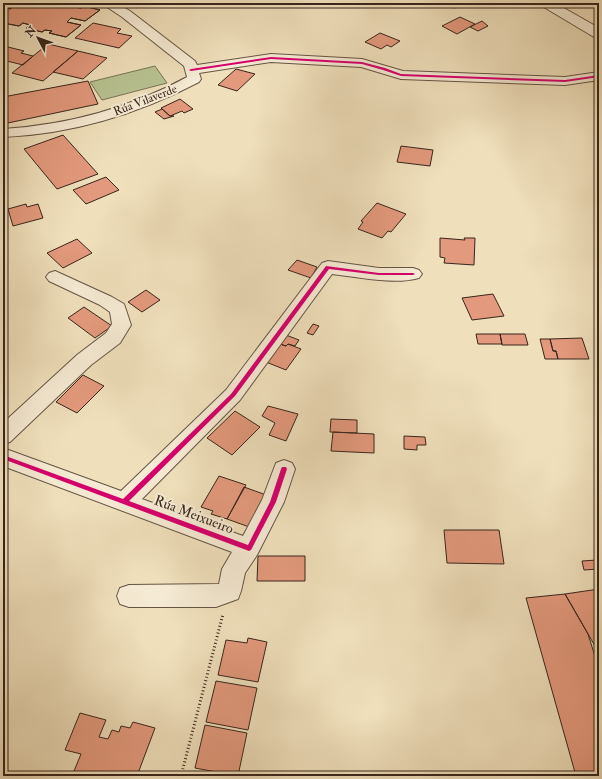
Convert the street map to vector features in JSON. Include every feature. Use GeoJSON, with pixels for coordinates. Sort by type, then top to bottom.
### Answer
{"type":"FeatureCollection","features":[{"type":"Feature","properties":{"kind":"street"},"geometry":{"type":"LineString","coordinates":[[107,3],[126,14],[190,64],[191,70],[271,58],[336,60],[384,69],[401,75],[565,81],[599,76]]}},
{"type":"Feature","properties":{"kind":"street"},"geometry":{"type":"LineString","coordinates":[[546,3],[599,34]]}},
{"type":"Feature","properties":{"kind":"street","name":"Rúa Vilaverde"},"geometry":{"type":"LineString","coordinates":[[3,133],[27,133],[68,125],[112,113],[174,91],[194,79],[191,70]]}},
{"type":"Feature","properties":{"kind":"street"},"geometry":{"type":"LineString","coordinates":[[125,500],[233,395],[328,267],[379,274],[414,274]]}},
{"type":"Feature","properties":{"kind":"street"},"geometry":{"type":"LineString","coordinates":[[3,436],[84,360],[112,338],[122,324],[118,309],[106,301],[55,277]]}},
{"type":"Feature","properties":{"kind":"street","name":"Rúa Meixueiro"},"geometry":{"type":"LineString","coordinates":[[3,456],[125,500],[250,548]]}},
{"type":"Feature","properties":{"kind":"street"},"geometry":{"type":"LineString","coordinates":[[129,596],[216,596],[230,591],[234,569],[250,548],[273,502],[284,469]]}},
{"type":"Feature","properties":{"kind":"path"},"geometry":{"type":"LineString","coordinates":[[181,776],[230,591]]}},
{"type":"Feature","properties":{"kind":"green space"},"geometry":{"type":"Polygon","coordinates":[[[155,66],[167,83],[102,100],[90,82],[155,66]]]}},
{"type":"Feature","properties":{"kind":"building"},"geometry":{"type":"Polygon","coordinates":[[[3,3],[69,3],[77,5],[74,7],[81,8],[84,6],[100,10],[85,21],[71,18],[67,22],[81,25],[66,37],[49,33],[52,31],[45,30],[42,32],[26,28],[30,25],[23,23],[19,26],[3,23],[6,21],[3,20],[3,7],[10,9],[14,6],[3,3]]]}},
{"type":"Feature","properties":{"kind":"building"},"geometry":{"type":"Polygon","coordinates":[[[3,3],[69,3],[77,5],[74,7],[81,8],[84,6],[100,10],[85,21],[71,18],[67,22],[81,25],[66,37],[49,33],[52,31],[45,30],[42,32],[26,28],[30,25],[23,23],[19,26],[3,23],[6,21],[3,20],[3,7],[10,9],[14,6],[3,3]]]}},
{"type":"Feature","properties":{"kind":"building"},"geometry":{"type":"Polygon","coordinates":[[[446,3],[467,3],[469,4],[454,8],[446,3]]]}},
{"type":"Feature","properties":{"kind":"building"},"geometry":{"type":"Polygon","coordinates":[[[460,17],[475,24],[457,34],[442,26],[460,17]]]}},
{"type":"Feature","properties":{"kind":"building"},"geometry":{"type":"Polygon","coordinates":[[[482,21],[488,26],[478,31],[470,27],[482,21]]]}},
{"type":"Feature","properties":{"kind":"building"},"geometry":{"type":"Polygon","coordinates":[[[93,23],[121,29],[117,33],[132,36],[119,48],[75,38],[93,23]]]}},
{"type":"Feature","properties":{"kind":"building"},"geometry":{"type":"Polygon","coordinates":[[[380,33],[400,41],[391,47],[387,45],[381,49],[365,42],[380,33]]]}},
{"type":"Feature","properties":{"kind":"building"},"geometry":{"type":"Polygon","coordinates":[[[48,44],[78,51],[43,81],[12,73],[48,44]]]}},
{"type":"Feature","properties":{"kind":"building"},"geometry":{"type":"Polygon","coordinates":[[[8,47],[24,51],[21,53],[33,56],[23,65],[3,60],[3,51],[8,47]]]}},
{"type":"Feature","properties":{"kind":"building"},"geometry":{"type":"Polygon","coordinates":[[[78,51],[107,58],[83,79],[53,72],[78,51]]]}},
{"type":"Feature","properties":{"kind":"building"},"geometry":{"type":"Polygon","coordinates":[[[236,69],[255,74],[237,91],[218,85],[236,69]]]}},
{"type":"Feature","properties":{"kind":"building"},"geometry":{"type":"Polygon","coordinates":[[[88,81],[98,104],[3,124],[3,97],[88,81]]]}},
{"type":"Feature","properties":{"kind":"building"},"geometry":{"type":"Polygon","coordinates":[[[180,99],[193,109],[184,113],[182,111],[170,116],[161,108],[180,99]]]}},
{"type":"Feature","properties":{"kind":"building"},"geometry":{"type":"Polygon","coordinates":[[[162,109],[170,116],[174,116],[164,119],[155,112],[162,109]]]}},
{"type":"Feature","properties":{"kind":"building"},"geometry":{"type":"Polygon","coordinates":[[[63,135],[98,174],[57,189],[24,149],[63,135]]]}},
{"type":"Feature","properties":{"kind":"building"},"geometry":{"type":"Polygon","coordinates":[[[401,146],[433,150],[430,166],[397,162],[401,146]]]}},
{"type":"Feature","properties":{"kind":"building"},"geometry":{"type":"Polygon","coordinates":[[[106,177],[119,190],[86,204],[73,190],[106,177]]]}},
{"type":"Feature","properties":{"kind":"building"},"geometry":{"type":"Polygon","coordinates":[[[377,203],[406,214],[391,232],[388,231],[382,238],[358,229],[363,222],[361,221],[377,203]]]}},
{"type":"Feature","properties":{"kind":"building"},"geometry":{"type":"Polygon","coordinates":[[[26,204],[27,207],[38,204],[43,218],[13,226],[8,209],[26,204]]]}},
{"type":"Feature","properties":{"kind":"building"},"geometry":{"type":"Polygon","coordinates":[[[440,238],[465,240],[464,238],[475,238],[474,265],[444,263],[445,258],[440,257],[440,238]]]}},
{"type":"Feature","properties":{"kind":"building"},"geometry":{"type":"Polygon","coordinates":[[[77,239],[92,253],[63,268],[47,253],[77,239]]]}},
{"type":"Feature","properties":{"kind":"building"},"geometry":{"type":"Polygon","coordinates":[[[297,260],[317,267],[311,278],[288,270],[297,260]]]}},
{"type":"Feature","properties":{"kind":"building"},"geometry":{"type":"Polygon","coordinates":[[[146,290],[160,300],[142,312],[128,302],[146,290]]]}},
{"type":"Feature","properties":{"kind":"building"},"geometry":{"type":"Polygon","coordinates":[[[493,294],[504,316],[472,320],[462,298],[493,294]]]}},
{"type":"Feature","properties":{"kind":"building"},"geometry":{"type":"Polygon","coordinates":[[[84,307],[112,326],[95,338],[68,318],[84,307]]]}},
{"type":"Feature","properties":{"kind":"building"},"geometry":{"type":"Polygon","coordinates":[[[313,324],[319,326],[313,335],[307,333],[313,324]]]}},
{"type":"Feature","properties":{"kind":"building"},"geometry":{"type":"Polygon","coordinates":[[[476,334],[500,334],[502,344],[478,344],[476,334]]]}},
{"type":"Feature","properties":{"kind":"building"},"geometry":{"type":"Polygon","coordinates":[[[500,334],[525,334],[528,345],[502,345],[500,334]]]}},
{"type":"Feature","properties":{"kind":"building"},"geometry":{"type":"Polygon","coordinates":[[[286,335],[299,340],[295,346],[280,344],[286,335]]]}},
{"type":"Feature","properties":{"kind":"building"},"geometry":{"type":"Polygon","coordinates":[[[582,338],[589,359],[558,359],[556,351],[553,351],[550,339],[582,338]]]}},
{"type":"Feature","properties":{"kind":"building"},"geometry":{"type":"Polygon","coordinates":[[[540,339],[550,339],[553,351],[556,351],[558,359],[545,359],[540,339]]]}},
{"type":"Feature","properties":{"kind":"building"},"geometry":{"type":"Polygon","coordinates":[[[280,344],[286,346],[288,344],[301,349],[286,370],[266,362],[280,344]]]}},
{"type":"Feature","properties":{"kind":"building"},"geometry":{"type":"Polygon","coordinates":[[[83,375],[104,386],[77,413],[56,402],[83,375]]]}},
{"type":"Feature","properties":{"kind":"building"},"geometry":{"type":"Polygon","coordinates":[[[268,406],[298,414],[286,441],[269,435],[275,423],[262,416],[268,406]]]}},
{"type":"Feature","properties":{"kind":"building"},"geometry":{"type":"Polygon","coordinates":[[[235,411],[260,427],[232,455],[207,438],[235,411]]]}},
{"type":"Feature","properties":{"kind":"building"},"geometry":{"type":"Polygon","coordinates":[[[331,419],[357,420],[357,433],[330,432],[331,419]]]}},
{"type":"Feature","properties":{"kind":"building"},"geometry":{"type":"Polygon","coordinates":[[[333,432],[374,434],[374,453],[331,451],[333,432]]]}},
{"type":"Feature","properties":{"kind":"building"},"geometry":{"type":"Polygon","coordinates":[[[404,436],[425,437],[426,445],[417,445],[417,450],[404,449],[404,436]]]}},
{"type":"Feature","properties":{"kind":"building"},"geometry":{"type":"Polygon","coordinates":[[[219,476],[246,485],[227,519],[211,514],[213,511],[201,507],[219,476]]]}},
{"type":"Feature","properties":{"kind":"building"},"geometry":{"type":"Polygon","coordinates":[[[244,487],[269,496],[252,528],[227,519],[244,487]]]}},
{"type":"Feature","properties":{"kind":"building"},"geometry":{"type":"Polygon","coordinates":[[[444,530],[499,530],[504,564],[447,563],[444,530]]]}},
{"type":"Feature","properties":{"kind":"building"},"geometry":{"type":"Polygon","coordinates":[[[258,556],[305,556],[305,581],[257,581],[258,556]]]}},
{"type":"Feature","properties":{"kind":"building"},"geometry":{"type":"Polygon","coordinates":[[[597,560],[599,569],[584,570],[582,561],[597,560]]]}},
{"type":"Feature","properties":{"kind":"building"},"geometry":{"type":"Polygon","coordinates":[[[599,589],[599,653],[565,594],[599,589]]]}},
{"type":"Feature","properties":{"kind":"building"},"geometry":{"type":"Polygon","coordinates":[[[565,594],[588,634],[599,669],[599,776],[576,776],[526,598],[565,594]]]}},
{"type":"Feature","properties":{"kind":"building"},"geometry":{"type":"Polygon","coordinates":[[[248,638],[267,642],[258,682],[218,675],[226,640],[247,643],[248,638]]]}},
{"type":"Feature","properties":{"kind":"building"},"geometry":{"type":"Polygon","coordinates":[[[216,681],[257,688],[248,730],[206,722],[216,681]]]}},
{"type":"Feature","properties":{"kind":"building"},"geometry":{"type":"Polygon","coordinates":[[[80,713],[106,720],[99,737],[108,739],[112,730],[119,732],[121,726],[130,728],[133,722],[155,728],[137,776],[72,776],[81,754],[65,750],[80,713]]]}},
{"type":"Feature","properties":{"kind":"building"},"geometry":{"type":"Polygon","coordinates":[[[205,725],[247,733],[238,776],[221,776],[222,773],[195,768],[205,725]]]}},
{"type":"Feature","properties":{"kind":"cycle path"},"geometry":{"type":"LineString","coordinates":[[191,70],[271,58],[362,63],[401,75],[565,81],[599,76]]}},
{"type":"Feature","properties":{"kind":"cycle path"},"geometry":{"type":"LineString","coordinates":[[125,501],[233,395],[328,267],[379,274],[413,274]]}},
{"type":"Feature","properties":{"kind":"cycle path"},"geometry":{"type":"LineString","coordinates":[[3,457],[249,548],[273,502],[284,469]]}}]}
